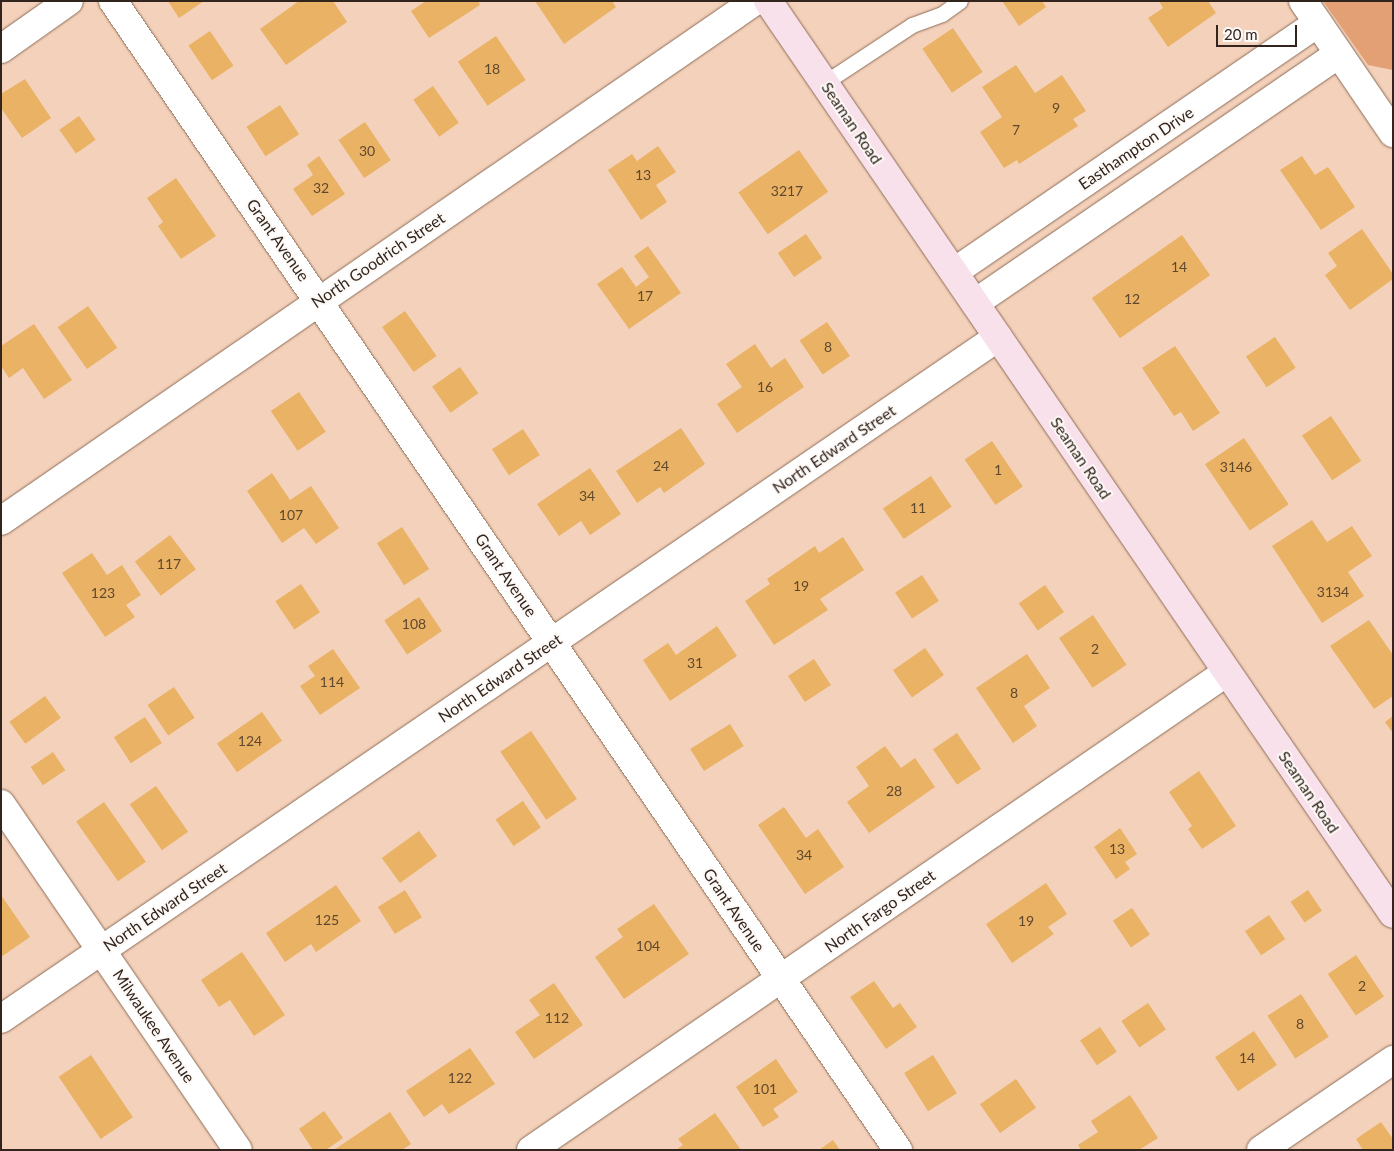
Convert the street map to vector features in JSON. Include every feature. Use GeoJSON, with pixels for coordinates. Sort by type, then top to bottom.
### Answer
{"type":"FeatureCollection","features":[{"type":"Feature","properties":{"kind":"street"},"geometry":{"type":"LineString","coordinates":[[1,49],[70,1]]}},
{"type":"Feature","properties":{"kind":"street","name":"Grant Avenue"},"geometry":{"type":"LineString","coordinates":[[112,1],[319,300],[898,1150]]}},
{"type":"Feature","properties":{"kind":"street","name":"North Goodrich Street"},"geometry":{"type":"LineString","coordinates":[[1,520],[755,1]]}},
{"type":"Feature","properties":{"kind":"street","name":"Seaman Road"},"geometry":{"type":"LineString","coordinates":[[768,1],[1393,914]]}},
{"type":"Feature","properties":{"kind":"street"},"geometry":{"type":"LineString","coordinates":[[1310,12],[1339,54],[1385,103],[1393,133]]}},
{"type":"Feature","properties":{"kind":"street","name":"Easthampton Drive"},"geometry":{"type":"LineString","coordinates":[[954,272],[1310,12]]}},
{"type":"Feature","properties":{"kind":"street"},"geometry":{"type":"LineString","coordinates":[[975,303],[1339,54]]}},
{"type":"Feature","properties":{"kind":"street","name":"North Edward Street"},"geometry":{"type":"LineString","coordinates":[[1,1018],[998,336]]}},
{"type":"Feature","properties":{"kind":"street","name":"North Fargo Street"},"geometry":{"type":"LineString","coordinates":[[531,1150],[1228,672]]}},
{"type":"Feature","properties":{"kind":"street","name":"Milwaukee Avenue"},"geometry":{"type":"LineString","coordinates":[[1,804],[238,1150]]}},
{"type":"Feature","properties":{"kind":"street"},"geometry":{"type":"LineString","coordinates":[[1261,1150],[1393,1060]]}},
{"type":"Feature","properties":{"kind":"lane"},"geometry":{"type":"LineString","coordinates":[[824,83],[912,24],[942,14],[960,1]]}},
{"type":"Feature","properties":{"kind":"shaded area"},"geometry":{"type":"Polygon","coordinates":[[[1323,1],[1393,1],[1393,70],[1368,65],[1323,1]]]}},
{"type":"Feature","properties":{"kind":"building"},"geometry":{"type":"Polygon","coordinates":[[[168,1],[204,1],[179,18],[168,1]]]}},
{"type":"Feature","properties":{"kind":"building"},"geometry":{"type":"Polygon","coordinates":[[[299,1],[333,1],[347,22],[286,65],[260,29],[299,1]]]}},
{"type":"Feature","properties":{"kind":"building"},"geometry":{"type":"Polygon","coordinates":[[[426,1],[478,1],[480,5],[429,38],[411,11],[426,1]]]}},
{"type":"Feature","properties":{"kind":"building"},"geometry":{"type":"Polygon","coordinates":[[[535,1],[612,1],[616,7],[564,44],[535,1]]]}},
{"type":"Feature","properties":{"kind":"building"},"geometry":{"type":"Polygon","coordinates":[[[1002,1],[1042,1],[1046,7],[1019,26],[1002,1]]]}},
{"type":"Feature","properties":{"kind":"building"},"geometry":{"type":"Polygon","coordinates":[[[1159,1],[1208,1],[1216,13],[1168,47],[1148,18],[1163,8],[1159,1]]]}},
{"type":"Feature","properties":{"kind":"building"},"geometry":{"type":"Polygon","coordinates":[[[953,28],[983,72],[952,93],[922,49],[953,28]]]}},
{"type":"Feature","properties":{"kind":"building"},"geometry":{"type":"Polygon","coordinates":[[[210,31],[233,66],[212,80],[188,46],[210,31]]]}},
{"type":"Feature","properties":{"kind":"building"},"geometry":{"type":"Polygon","coordinates":[[[496,36],[526,80],[488,106],[458,62],[496,36]]]}},
{"type":"Feature","properties":{"kind":"building"},"geometry":{"type":"Polygon","coordinates":[[[1016,65],[1035,93],[1062,75],[1086,111],[1073,119],[1078,126],[1019,164],[1017,160],[1004,168],[980,132],[1002,117],[982,87],[1016,65]]]}},
{"type":"Feature","properties":{"kind":"building"},"geometry":{"type":"Polygon","coordinates":[[[25,79],[51,118],[22,138],[1,108],[1,94],[25,79]]]}},
{"type":"Feature","properties":{"kind":"building"},"geometry":{"type":"Polygon","coordinates":[[[433,86],[459,123],[439,137],[413,100],[433,86]]]}},
{"type":"Feature","properties":{"kind":"building"},"geometry":{"type":"Polygon","coordinates":[[[280,105],[299,134],[266,156],[246,127],[280,105]]]}},
{"type":"Feature","properties":{"kind":"building"},"geometry":{"type":"Polygon","coordinates":[[[79,116],[96,140],[76,154],[59,130],[79,116]]]}},
{"type":"Feature","properties":{"kind":"building"},"geometry":{"type":"Polygon","coordinates":[[[365,122],[391,160],[364,178],[338,140],[365,122]]]}},
{"type":"Feature","properties":{"kind":"building"},"geometry":{"type":"Polygon","coordinates":[[[658,146],[676,172],[656,185],[667,202],[641,220],[608,170],[632,154],[637,161],[658,146]]]}},
{"type":"Feature","properties":{"kind":"building"},"geometry":{"type":"Polygon","coordinates":[[[799,150],[828,192],[768,234],[738,192],[799,150]]]}},
{"type":"Feature","properties":{"kind":"building"},"geometry":{"type":"Polygon","coordinates":[[[319,156],[345,194],[312,216],[293,189],[313,175],[307,165],[319,156]]]}},
{"type":"Feature","properties":{"kind":"building"},"geometry":{"type":"Polygon","coordinates":[[[1302,156],[1315,175],[1328,167],[1355,207],[1321,230],[1280,170],[1302,156]]]}},
{"type":"Feature","properties":{"kind":"building"},"geometry":{"type":"Polygon","coordinates":[[[176,178],[216,236],[181,259],[158,226],[163,222],[147,198],[176,178]]]}},
{"type":"Feature","properties":{"kind":"building"},"geometry":{"type":"Polygon","coordinates":[[[1362,229],[1393,274],[1393,279],[1350,310],[1325,275],[1337,266],[1328,253],[1362,229]]]}},
{"type":"Feature","properties":{"kind":"building"},"geometry":{"type":"Polygon","coordinates":[[[806,234],[822,258],[794,277],[778,253],[806,234]]]}},
{"type":"Feature","properties":{"kind":"building"},"geometry":{"type":"Polygon","coordinates":[[[1182,235],[1210,275],[1120,338],[1092,298],[1182,235]]]}},
{"type":"Feature","properties":{"kind":"building"},"geometry":{"type":"Polygon","coordinates":[[[648,246],[681,293],[629,329],[597,284],[622,267],[636,287],[649,277],[634,256],[648,246]]]}},
{"type":"Feature","properties":{"kind":"building"},"geometry":{"type":"Polygon","coordinates":[[[88,306],[117,348],[87,369],[58,327],[88,306]]]}},
{"type":"Feature","properties":{"kind":"building"},"geometry":{"type":"Polygon","coordinates":[[[405,311],[437,356],[414,372],[382,327],[405,311]]]}},
{"type":"Feature","properties":{"kind":"building"},"geometry":{"type":"Polygon","coordinates":[[[827,322],[850,356],[823,374],[800,340],[827,322]]]}},
{"type":"Feature","properties":{"kind":"building"},"geometry":{"type":"Polygon","coordinates":[[[34,324],[72,380],[44,399],[23,368],[9,378],[1,366],[1,346],[34,324]]]}},
{"type":"Feature","properties":{"kind":"building"},"geometry":{"type":"Polygon","coordinates":[[[1275,337],[1296,368],[1267,387],[1246,357],[1275,337]]]}},
{"type":"Feature","properties":{"kind":"building"},"geometry":{"type":"Polygon","coordinates":[[[755,344],[771,368],[785,358],[804,387],[737,433],[717,404],[742,387],[726,364],[755,344]]]}},
{"type":"Feature","properties":{"kind":"building"},"geometry":{"type":"Polygon","coordinates":[[[1175,346],[1220,413],[1193,431],[1181,412],[1174,416],[1142,368],[1175,346]]]}},
{"type":"Feature","properties":{"kind":"building"},"geometry":{"type":"Polygon","coordinates":[[[460,367],[478,393],[451,413],[432,387],[460,367]]]}},
{"type":"Feature","properties":{"kind":"building"},"geometry":{"type":"Polygon","coordinates":[[[299,392],[326,432],[298,451],[271,411],[299,392]]]}},
{"type":"Feature","properties":{"kind":"building"},"geometry":{"type":"Polygon","coordinates":[[[1331,416],[1361,461],[1332,480],[1302,436],[1331,416]]]}},
{"type":"Feature","properties":{"kind":"building"},"geometry":{"type":"Polygon","coordinates":[[[681,428],[705,464],[664,493],[660,487],[637,503],[616,471],[681,428]]]}},
{"type":"Feature","properties":{"kind":"building"},"geometry":{"type":"Polygon","coordinates":[[[523,429],[540,455],[509,475],[492,449],[523,429]]]}},
{"type":"Feature","properties":{"kind":"building"},"geometry":{"type":"Polygon","coordinates":[[[1244,438],[1289,504],[1250,531],[1205,464],[1244,438]]]}},
{"type":"Feature","properties":{"kind":"building"},"geometry":{"type":"Polygon","coordinates":[[[992,441],[1023,487],[995,505],[965,459],[992,441]]]}},
{"type":"Feature","properties":{"kind":"building"},"geometry":{"type":"Polygon","coordinates":[[[590,468],[621,514],[590,535],[581,521],[559,536],[537,504],[590,468]]]}},
{"type":"Feature","properties":{"kind":"building"},"geometry":{"type":"Polygon","coordinates":[[[272,473],[290,500],[311,486],[339,528],[316,544],[304,528],[282,543],[247,491],[272,473]]]}},
{"type":"Feature","properties":{"kind":"building"},"geometry":{"type":"Polygon","coordinates":[[[931,476],[952,507],[904,539],[883,508],[931,476]]]}},
{"type":"Feature","properties":{"kind":"building"},"geometry":{"type":"Polygon","coordinates":[[[1312,520],[1327,542],[1352,526],[1372,556],[1348,572],[1364,596],[1322,623],[1272,546],[1312,520]]]}},
{"type":"Feature","properties":{"kind":"building"},"geometry":{"type":"Polygon","coordinates":[[[402,527],[429,569],[404,585],[377,543],[402,527]]]}},
{"type":"Feature","properties":{"kind":"building"},"geometry":{"type":"Polygon","coordinates":[[[170,535],[196,569],[161,596],[135,561],[170,535]]]}},
{"type":"Feature","properties":{"kind":"building"},"geometry":{"type":"Polygon","coordinates":[[[843,537],[864,570],[820,599],[828,610],[774,645],[745,601],[770,584],[767,579],[815,546],[819,553],[843,537]]]}},
{"type":"Feature","properties":{"kind":"building"},"geometry":{"type":"Polygon","coordinates":[[[92,553],[107,575],[122,565],[141,595],[126,605],[135,617],[105,637],[62,573],[92,553]]]}},
{"type":"Feature","properties":{"kind":"building"},"geometry":{"type":"Polygon","coordinates":[[[922,575],[939,601],[912,618],[895,592],[922,575]]]}},
{"type":"Feature","properties":{"kind":"building"},"geometry":{"type":"Polygon","coordinates":[[[301,584],[320,612],[294,630],[275,601],[301,584]]]}},
{"type":"Feature","properties":{"kind":"building"},"geometry":{"type":"Polygon","coordinates":[[[1045,585],[1064,612],[1038,630],[1019,603],[1045,585]]]}},
{"type":"Feature","properties":{"kind":"building"},"geometry":{"type":"Polygon","coordinates":[[[419,597],[442,631],[407,654],[384,620],[419,597]]]}},
{"type":"Feature","properties":{"kind":"building"},"geometry":{"type":"Polygon","coordinates":[[[1093,615],[1127,665],[1093,688],[1059,638],[1093,615]]]}},
{"type":"Feature","properties":{"kind":"building"},"geometry":{"type":"Polygon","coordinates":[[[1369,620],[1393,655],[1393,696],[1374,709],[1330,646],[1369,620]]]}},
{"type":"Feature","properties":{"kind":"building"},"geometry":{"type":"Polygon","coordinates":[[[717,626],[737,656],[670,701],[643,660],[668,643],[676,655],[717,626]]]}},
{"type":"Feature","properties":{"kind":"building"},"geometry":{"type":"Polygon","coordinates":[[[925,648],[944,675],[912,697],[893,670],[925,648]]]}},
{"type":"Feature","properties":{"kind":"building"},"geometry":{"type":"Polygon","coordinates":[[[333,649],[360,688],[320,715],[300,686],[315,676],[308,666],[333,649]]]}},
{"type":"Feature","properties":{"kind":"building"},"geometry":{"type":"Polygon","coordinates":[[[1027,654],[1050,688],[1024,706],[1037,726],[1013,743],[976,688],[1027,654]]]}},
{"type":"Feature","properties":{"kind":"building"},"geometry":{"type":"Polygon","coordinates":[[[814,659],[831,685],[805,702],[788,676],[814,659]]]}},
{"type":"Feature","properties":{"kind":"building"},"geometry":{"type":"Polygon","coordinates":[[[174,687],[195,718],[168,736],[147,705],[174,687]]]}},
{"type":"Feature","properties":{"kind":"building"},"geometry":{"type":"Polygon","coordinates":[[[45,696],[61,718],[25,744],[9,722],[45,696]]]}},
{"type":"Feature","properties":{"kind":"building"},"geometry":{"type":"Polygon","coordinates":[[[262,712],[282,741],[237,772],[217,744],[262,712]]]}},
{"type":"Feature","properties":{"kind":"building"},"geometry":{"type":"Polygon","coordinates":[[[1393,716],[1393,733],[1385,722],[1393,716]]]}},
{"type":"Feature","properties":{"kind":"building"},"geometry":{"type":"Polygon","coordinates":[[[145,717],[162,743],[131,763],[114,737],[145,717]]]}},
{"type":"Feature","properties":{"kind":"building"},"geometry":{"type":"Polygon","coordinates":[[[730,724],[744,746],[704,771],[690,749],[730,724]]]}},
{"type":"Feature","properties":{"kind":"building"},"geometry":{"type":"Polygon","coordinates":[[[531,731],[577,799],[546,820],[500,752],[531,731]]]}},
{"type":"Feature","properties":{"kind":"building"},"geometry":{"type":"Polygon","coordinates":[[[957,733],[981,769],[957,785],[933,749],[957,733]]]}},
{"type":"Feature","properties":{"kind":"building"},"geometry":{"type":"Polygon","coordinates":[[[885,746],[901,768],[915,758],[935,787],[869,833],[847,802],[869,786],[856,767],[885,746]]]}},
{"type":"Feature","properties":{"kind":"building"},"geometry":{"type":"Polygon","coordinates":[[[53,752],[65,770],[43,785],[31,767],[53,752]]]}},
{"type":"Feature","properties":{"kind":"building"},"geometry":{"type":"Polygon","coordinates":[[[1199,771],[1236,826],[1202,849],[1188,829],[1192,826],[1169,792],[1199,771]]]}},
{"type":"Feature","properties":{"kind":"building"},"geometry":{"type":"Polygon","coordinates":[[[156,786],[188,832],[162,850],[130,804],[156,786]]]}},
{"type":"Feature","properties":{"kind":"building"},"geometry":{"type":"Polygon","coordinates":[[[523,801],[541,828],[514,846],[496,819],[523,801]]]}},
{"type":"Feature","properties":{"kind":"building"},"geometry":{"type":"Polygon","coordinates":[[[104,802],[146,862],[118,881],[76,822],[104,802]]]}},
{"type":"Feature","properties":{"kind":"building"},"geometry":{"type":"Polygon","coordinates":[[[784,807],[806,838],[818,829],[844,867],[805,894],[758,825],[784,807]]]}},
{"type":"Feature","properties":{"kind":"building"},"geometry":{"type":"Polygon","coordinates":[[[1120,828],[1137,854],[1125,862],[1130,869],[1116,879],[1094,847],[1120,828]]]}},
{"type":"Feature","properties":{"kind":"building"},"geometry":{"type":"Polygon","coordinates":[[[419,831],[437,856],[400,883],[382,858],[419,831]]]}},
{"type":"Feature","properties":{"kind":"building"},"geometry":{"type":"Polygon","coordinates":[[[1046,883],[1067,914],[1048,927],[1054,934],[1012,963],[986,924],[1046,883]]]}},
{"type":"Feature","properties":{"kind":"building"},"geometry":{"type":"Polygon","coordinates":[[[336,885],[361,921],[316,952],[311,944],[285,962],[266,933],[336,885]]]}},
{"type":"Feature","properties":{"kind":"building"},"geometry":{"type":"Polygon","coordinates":[[[405,890],[422,917],[395,934],[378,907],[405,890]]]}},
{"type":"Feature","properties":{"kind":"building"},"geometry":{"type":"Polygon","coordinates":[[[1308,890],[1322,911],[1305,922],[1291,902],[1308,890]]]}},
{"type":"Feature","properties":{"kind":"building"},"geometry":{"type":"Polygon","coordinates":[[[1,895],[30,937],[1,957],[1,895]]]}},
{"type":"Feature","properties":{"kind":"building"},"geometry":{"type":"Polygon","coordinates":[[[654,904],[689,954],[624,999],[595,957],[623,937],[617,929],[654,904]]]}},
{"type":"Feature","properties":{"kind":"building"},"geometry":{"type":"Polygon","coordinates":[[[1132,908],[1150,935],[1131,947],[1113,921],[1132,908]]]}},
{"type":"Feature","properties":{"kind":"building"},"geometry":{"type":"Polygon","coordinates":[[[1269,915],[1285,939],[1261,955],[1245,931],[1269,915]]]}},
{"type":"Feature","properties":{"kind":"building"},"geometry":{"type":"Polygon","coordinates":[[[242,952],[285,1015],[254,1036],[230,1000],[219,1007],[201,980],[242,952]]]}},
{"type":"Feature","properties":{"kind":"building"},"geometry":{"type":"Polygon","coordinates":[[[1356,955],[1384,996],[1356,1015],[1328,974],[1356,955]]]}},
{"type":"Feature","properties":{"kind":"building"},"geometry":{"type":"Polygon","coordinates":[[[874,981],[893,1008],[900,1003],[917,1027],[886,1049],[850,997],[874,981]]]}},
{"type":"Feature","properties":{"kind":"building"},"geometry":{"type":"Polygon","coordinates":[[[554,983],[583,1025],[534,1059],[515,1032],[540,1015],[529,1000],[554,983]]]}},
{"type":"Feature","properties":{"kind":"building"},"geometry":{"type":"Polygon","coordinates":[[[1301,994],[1329,1037],[1295,1059],[1267,1016],[1301,994]]]}},
{"type":"Feature","properties":{"kind":"building"},"geometry":{"type":"Polygon","coordinates":[[[1148,1003],[1166,1030],[1139,1047],[1121,1021],[1148,1003]]]}},
{"type":"Feature","properties":{"kind":"building"},"geometry":{"type":"Polygon","coordinates":[[[1100,1027],[1117,1052],[1097,1065],[1080,1040],[1100,1027]]]}},
{"type":"Feature","properties":{"kind":"building"},"geometry":{"type":"Polygon","coordinates":[[[1254,1031],[1277,1065],[1238,1091],[1215,1057],[1254,1031]]]}},
{"type":"Feature","properties":{"kind":"building"},"geometry":{"type":"Polygon","coordinates":[[[470,1048],[495,1084],[449,1114],[442,1104],[424,1117],[406,1091],[470,1048]]]}},
{"type":"Feature","properties":{"kind":"building"},"geometry":{"type":"Polygon","coordinates":[[[91,1055],[133,1117],[101,1139],[59,1077],[91,1055]]]}},
{"type":"Feature","properties":{"kind":"building"},"geometry":{"type":"Polygon","coordinates":[[[933,1055],[957,1093],[928,1111],[904,1073],[933,1055]]]}},
{"type":"Feature","properties":{"kind":"building"},"geometry":{"type":"Polygon","coordinates":[[[776,1059],[798,1092],[773,1109],[779,1117],[763,1127],[736,1087],[776,1059]]]}},
{"type":"Feature","properties":{"kind":"building"},"geometry":{"type":"Polygon","coordinates":[[[1016,1079],[1036,1108],[1000,1133],[980,1104],[1016,1079]]]}},
{"type":"Feature","properties":{"kind":"building"},"geometry":{"type":"Polygon","coordinates":[[[1130,1095],[1158,1138],[1139,1150],[1081,1150],[1078,1145],[1098,1132],[1091,1121],[1130,1095]]]}},
{"type":"Feature","properties":{"kind":"building"},"geometry":{"type":"Polygon","coordinates":[[[324,1111],[343,1138],[326,1150],[313,1150],[299,1129],[324,1111]]]}},
{"type":"Feature","properties":{"kind":"building"},"geometry":{"type":"Polygon","coordinates":[[[390,1112],[411,1144],[402,1150],[334,1150],[390,1112]]]}},
{"type":"Feature","properties":{"kind":"building"},"geometry":{"type":"Polygon","coordinates":[[[715,1113],[741,1150],[676,1150],[683,1145],[678,1139],[715,1113]]]}},
{"type":"Feature","properties":{"kind":"building"},"geometry":{"type":"Polygon","coordinates":[[[1381,1122],[1393,1139],[1393,1150],[1363,1150],[1356,1139],[1381,1122]]]}},
{"type":"Feature","properties":{"kind":"building"},"geometry":{"type":"Polygon","coordinates":[[[833,1140],[840,1150],[819,1150],[833,1140]]]}}]}
